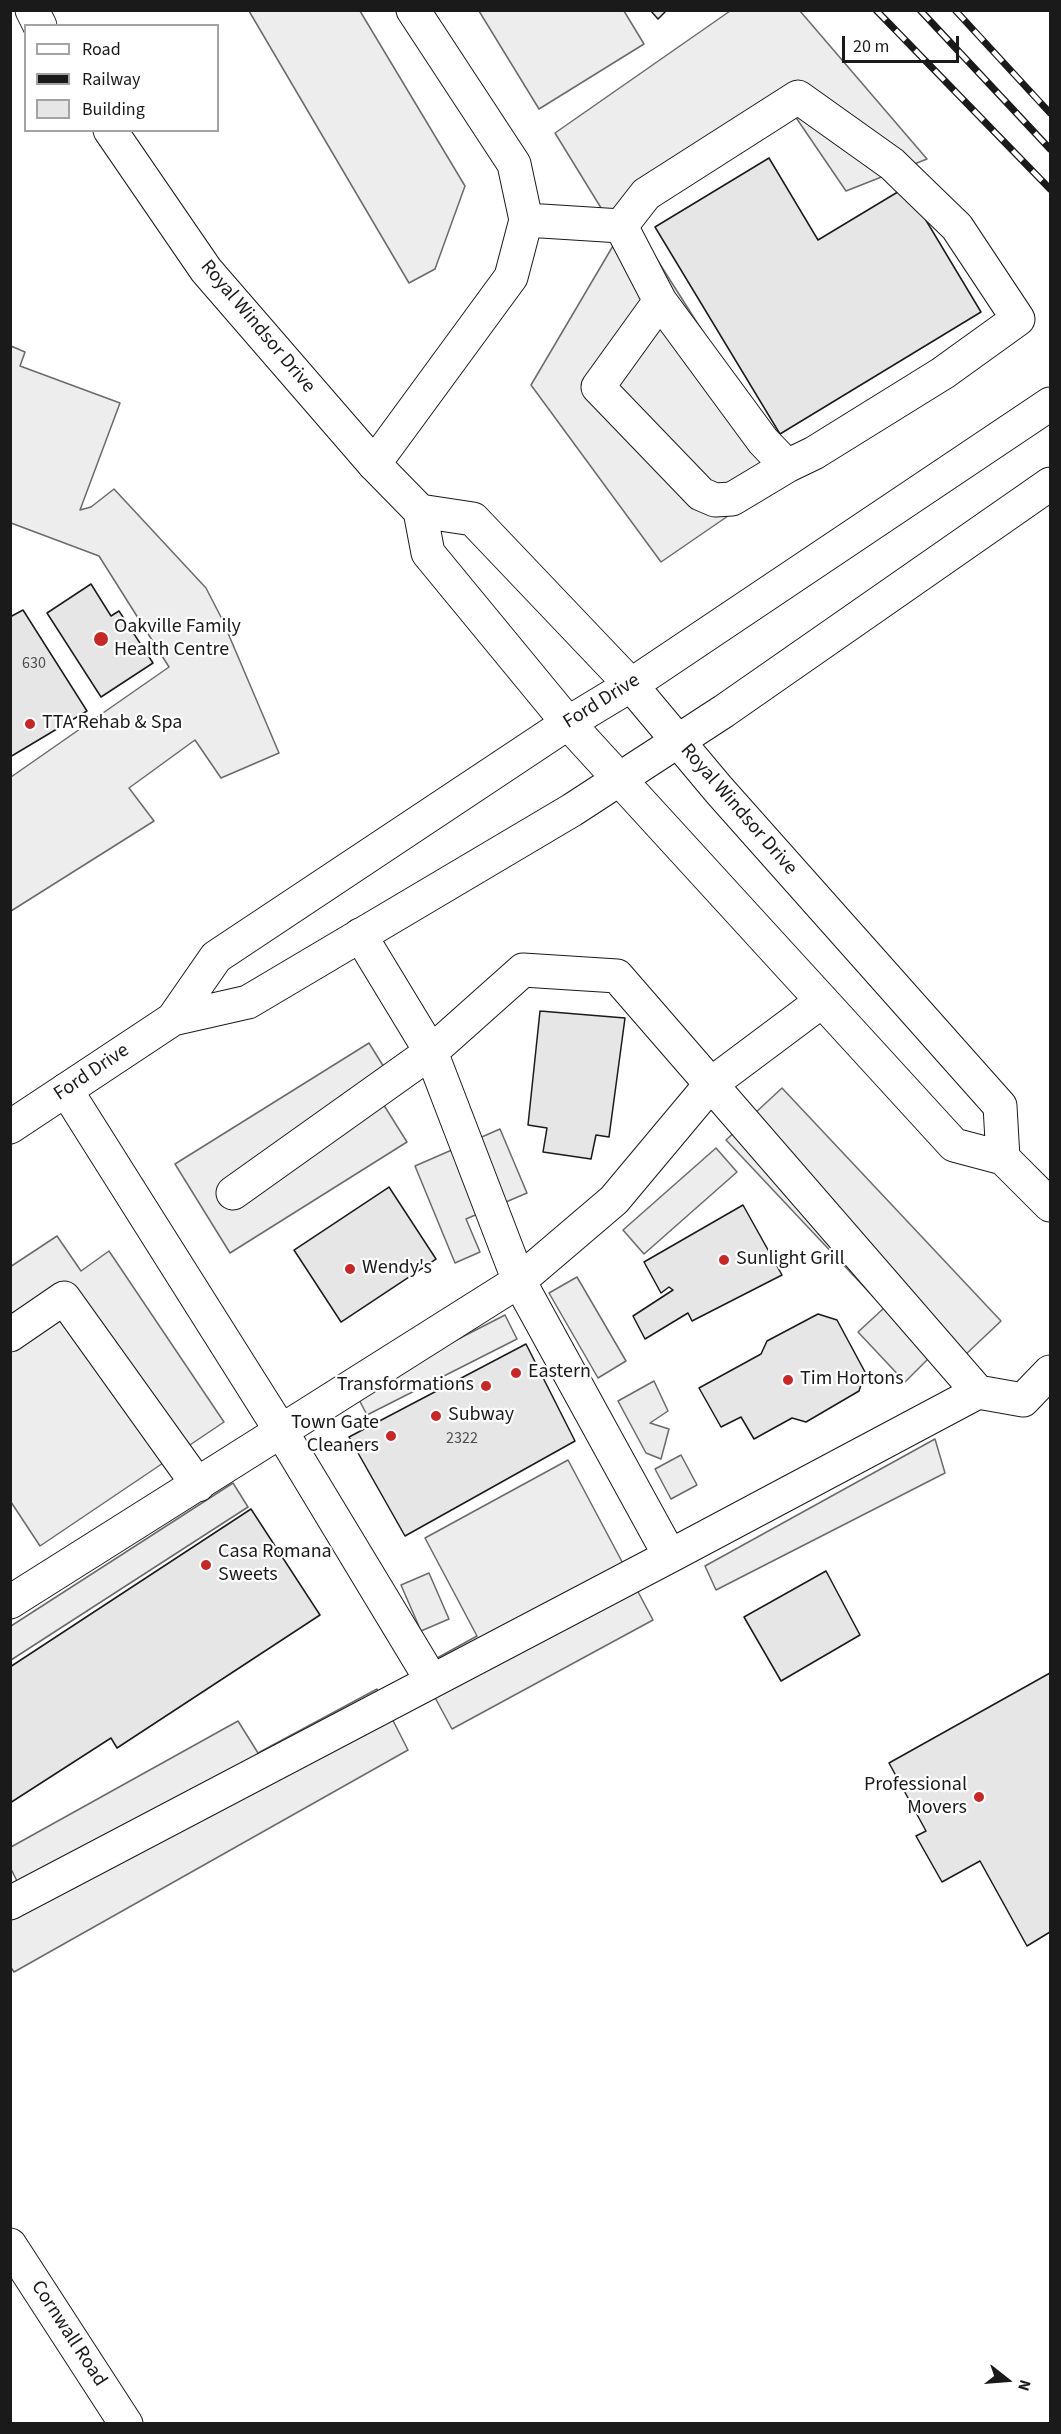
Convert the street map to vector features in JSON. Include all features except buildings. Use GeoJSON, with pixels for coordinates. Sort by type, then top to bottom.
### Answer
{"type":"FeatureCollection","features":[{"type":"Feature","properties":{"kind":"main road"},"geometry":{"type":"LineString","coordinates":[[32,10],[39,24]]}},
{"type":"Feature","properties":{"kind":"main road"},"geometry":{"type":"LineString","coordinates":[[374,464],[512,277],[526,220],[514,164],[413,10]]}},
{"type":"Feature","properties":{"kind":"main road"},"geometry":{"type":"LineString","coordinates":[[621,226],[646,194],[798,97],[892,164],[957,227],[1018,319],[943,373],[814,453],[787,466],[732,499],[715,500],[701,494],[598,387],[660,301]]}},
{"type":"Feature","properties":{"kind":"main road","name":"Royal Windsor Drive"},"geometry":{"type":"LineString","coordinates":[[111,132],[206,270],[374,464],[420,511],[473,519],[631,685],[678,742],[1000,1106],[1003,1158]]}},
{"type":"Feature","properties":{"kind":"main road"},"geometry":{"type":"LineString","coordinates":[[526,220],[621,226]]}},
{"type":"Feature","properties":{"kind":"main road"},"geometry":{"type":"LineString","coordinates":[[621,226],[660,301],[763,441],[787,466]]}},
{"type":"Feature","properties":{"kind":"main road","name":"Ford Drive"},"geometry":{"type":"LineString","coordinates":[[10,1127],[172,1019],[216,957],[568,723],[631,685],[1050,404]]}},
{"type":"Feature","properties":{"kind":"main road","name":"Ford Drive"},"geometry":{"type":"LineString","coordinates":[[172,1019],[248,1002],[572,810],[678,742],[1050,484]]}},
{"type":"Feature","properties":{"kind":"main road"},"geometry":{"type":"LineString","coordinates":[[420,511],[428,553],[568,723],[954,1145],[1003,1158],[1050,1205]]}},
{"type":"Feature","properties":{"kind":"main road"},"geometry":{"type":"LineString","coordinates":[[360,935],[431,1052],[519,1281],[670,1556]]}},
{"type":"Feature","properties":{"kind":"main road"},"geometry":{"type":"LineString","coordinates":[[233,1193],[431,1052],[523,970],[617,976],[978,1392]]}},
{"type":"Feature","properties":{"kind":"main road"},"geometry":{"type":"LineString","coordinates":[[10,1602],[519,1281],[614,1200],[711,1084],[822,1001]]}},
{"type":"Feature","properties":{"kind":"main road"},"geometry":{"type":"LineString","coordinates":[[66,1090],[282,1431],[432,1681]]}},
{"type":"Feature","properties":{"kind":"main road"},"geometry":{"type":"LineString","coordinates":[[10,1335],[64,1298],[198,1485]]}},
{"type":"Feature","properties":{"kind":"main road"},"geometry":{"type":"LineString","coordinates":[[10,1904],[978,1392],[1023,1400],[1050,1372]]}},
{"type":"Feature","properties":{"kind":"main road","name":"Cornwall Road"},"geometry":{"type":"LineString","coordinates":[[10,2245],[126,2424]]}},
{"type":"Feature","properties":{"kind":"shaded area"},"geometry":{"type":"Polygon","coordinates":[[[249,11],[360,11],[465,186],[435,269],[409,283],[249,11]]]}},
{"type":"Feature","properties":{"kind":"shaded area"},"geometry":{"type":"Polygon","coordinates":[[[479,11],[624,11],[644,44],[539,109],[479,11]]]}},
{"type":"Feature","properties":{"kind":"shaded area"},"geometry":{"type":"Polygon","coordinates":[[[730,11],[800,11],[927,159],[846,191],[782,97],[606,216],[555,133],[730,11]]]}},
{"type":"Feature","properties":{"kind":"shaded area"},"geometry":{"type":"Polygon","coordinates":[[[630,217],[792,472],[661,562],[531,385],[630,217]]]}},
{"type":"Feature","properties":{"kind":"shaded area"},"geometry":{"type":"Polygon","coordinates":[[[11,346],[25,352],[20,366],[120,403],[80,510],[91,507],[114,489],[206,588],[222,619],[279,753],[221,778],[195,740],[129,788],[154,821],[11,911],[11,777],[169,667],[99,556],[11,523],[11,346]]]}},
{"type":"Feature","properties":{"kind":"shaded area"},"geometry":{"type":"Polygon","coordinates":[[[369,1043],[387,1072],[370,1083],[407,1142],[230,1253],[175,1164],[369,1043]]]}},
{"type":"Feature","properties":{"kind":"shaded area"},"geometry":{"type":"Polygon","coordinates":[[[782,1088],[1001,1321],[944,1375],[928,1359],[905,1382],[858,1332],[884,1308],[726,1140],[782,1088]]]}},
{"type":"Feature","properties":{"kind":"shaded area"},"geometry":{"type":"Polygon","coordinates":[[[500,1129],[527,1193],[466,1219],[480,1252],[455,1263],[415,1166],[500,1129]]]}},
{"type":"Feature","properties":{"kind":"shaded area"},"geometry":{"type":"Polygon","coordinates":[[[716,1148],[737,1172],[644,1254],[623,1230],[716,1148]]]}},
{"type":"Feature","properties":{"kind":"shaded area"},"geometry":{"type":"Polygon","coordinates":[[[57,1236],[81,1271],[109,1251],[224,1422],[40,1546],[11,1502],[10,1267],[57,1236]]]}},
{"type":"Feature","properties":{"kind":"shaded area"},"geometry":{"type":"Polygon","coordinates":[[[577,1277],[626,1361],[598,1378],[549,1293],[577,1277]]]}},
{"type":"Feature","properties":{"kind":"shaded area"},"geometry":{"type":"Polygon","coordinates":[[[505,1315],[517,1339],[367,1415],[355,1392],[505,1315]]]}},
{"type":"Feature","properties":{"kind":"shaded area"},"geometry":{"type":"Polygon","coordinates":[[[654,1381],[668,1411],[650,1423],[669,1429],[661,1459],[646,1453],[618,1401],[654,1381]]]}},
{"type":"Feature","properties":{"kind":"shaded area"},"geometry":{"type":"Polygon","coordinates":[[[935,1439],[945,1473],[716,1590],[705,1566],[935,1439]]]}},
{"type":"Feature","properties":{"kind":"shaded area"},"geometry":{"type":"Polygon","coordinates":[[[681,1455],[697,1485],[671,1499],[655,1469],[681,1455]]]}},
{"type":"Feature","properties":{"kind":"shaded area"},"geometry":{"type":"Polygon","coordinates":[[[568,1460],[653,1620],[452,1729],[419,1668],[477,1636],[425,1538],[568,1460]]]}},
{"type":"Feature","properties":{"kind":"shaded area"},"geometry":{"type":"Polygon","coordinates":[[[233,1483],[248,1507],[11,1660],[11,1626],[233,1483]]]}},
{"type":"Feature","properties":{"kind":"shaded area"},"geometry":{"type":"Polygon","coordinates":[[[429,1573],[449,1619],[421,1631],[401,1585],[429,1573]]]}},
{"type":"Feature","properties":{"kind":"shaded area"},"geometry":{"type":"Polygon","coordinates":[[[377,1689],[408,1750],[14,1972],[10,1966],[11,1899],[22,1891],[11,1869],[11,1847],[238,1721],[258,1753],[377,1689]]]}},
{"type":"Feature","properties":{"kind":"railway"},"geometry":{"type":"LineString","coordinates":[[876,10],[1050,189]]}},
{"type":"Feature","properties":{"kind":"railway"},"geometry":{"type":"LineString","coordinates":[[920,10],[1050,149]]}},
{"type":"Feature","properties":{"kind":"railway"},"geometry":{"type":"LineString","coordinates":[[955,10],[1050,113]]}},
{"type":"Feature","properties":{"kind":"place","name":"Oakville Family Health Centre"},"geometry":{"type":"Point","coordinates":[101,639]}},
{"type":"Feature","properties":{"kind":"place","name":"TTA Rehab & Spa"},"geometry":{"type":"Point","coordinates":[30,724]}},
{"type":"Feature","properties":{"kind":"place","name":"Sunlight Grill"},"geometry":{"type":"Point","coordinates":[724,1260]}},
{"type":"Feature","properties":{"kind":"place","name":"Wendy's"},"geometry":{"type":"Point","coordinates":[350,1269]}},
{"type":"Feature","properties":{"kind":"place","name":"Eastern"},"geometry":{"type":"Point","coordinates":[516,1373]}},
{"type":"Feature","properties":{"kind":"place","name":"Tim Hortons"},"geometry":{"type":"Point","coordinates":[788,1380]}},
{"type":"Feature","properties":{"kind":"place","name":"Transformations"},"geometry":{"type":"Point","coordinates":[486,1386]}},
{"type":"Feature","properties":{"kind":"place","name":"Subway"},"geometry":{"type":"Point","coordinates":[436,1416]}},
{"type":"Feature","properties":{"kind":"place","name":"Town Gate Cleaners"},"geometry":{"type":"Point","coordinates":[391,1436]}},
{"type":"Feature","properties":{"kind":"place","name":"Casa Romana Sweets"},"geometry":{"type":"Point","coordinates":[206,1565]}},
{"type":"Feature","properties":{"kind":"place","name":"Professional Movers"},"geometry":{"type":"Point","coordinates":[979,1797]}}]}
